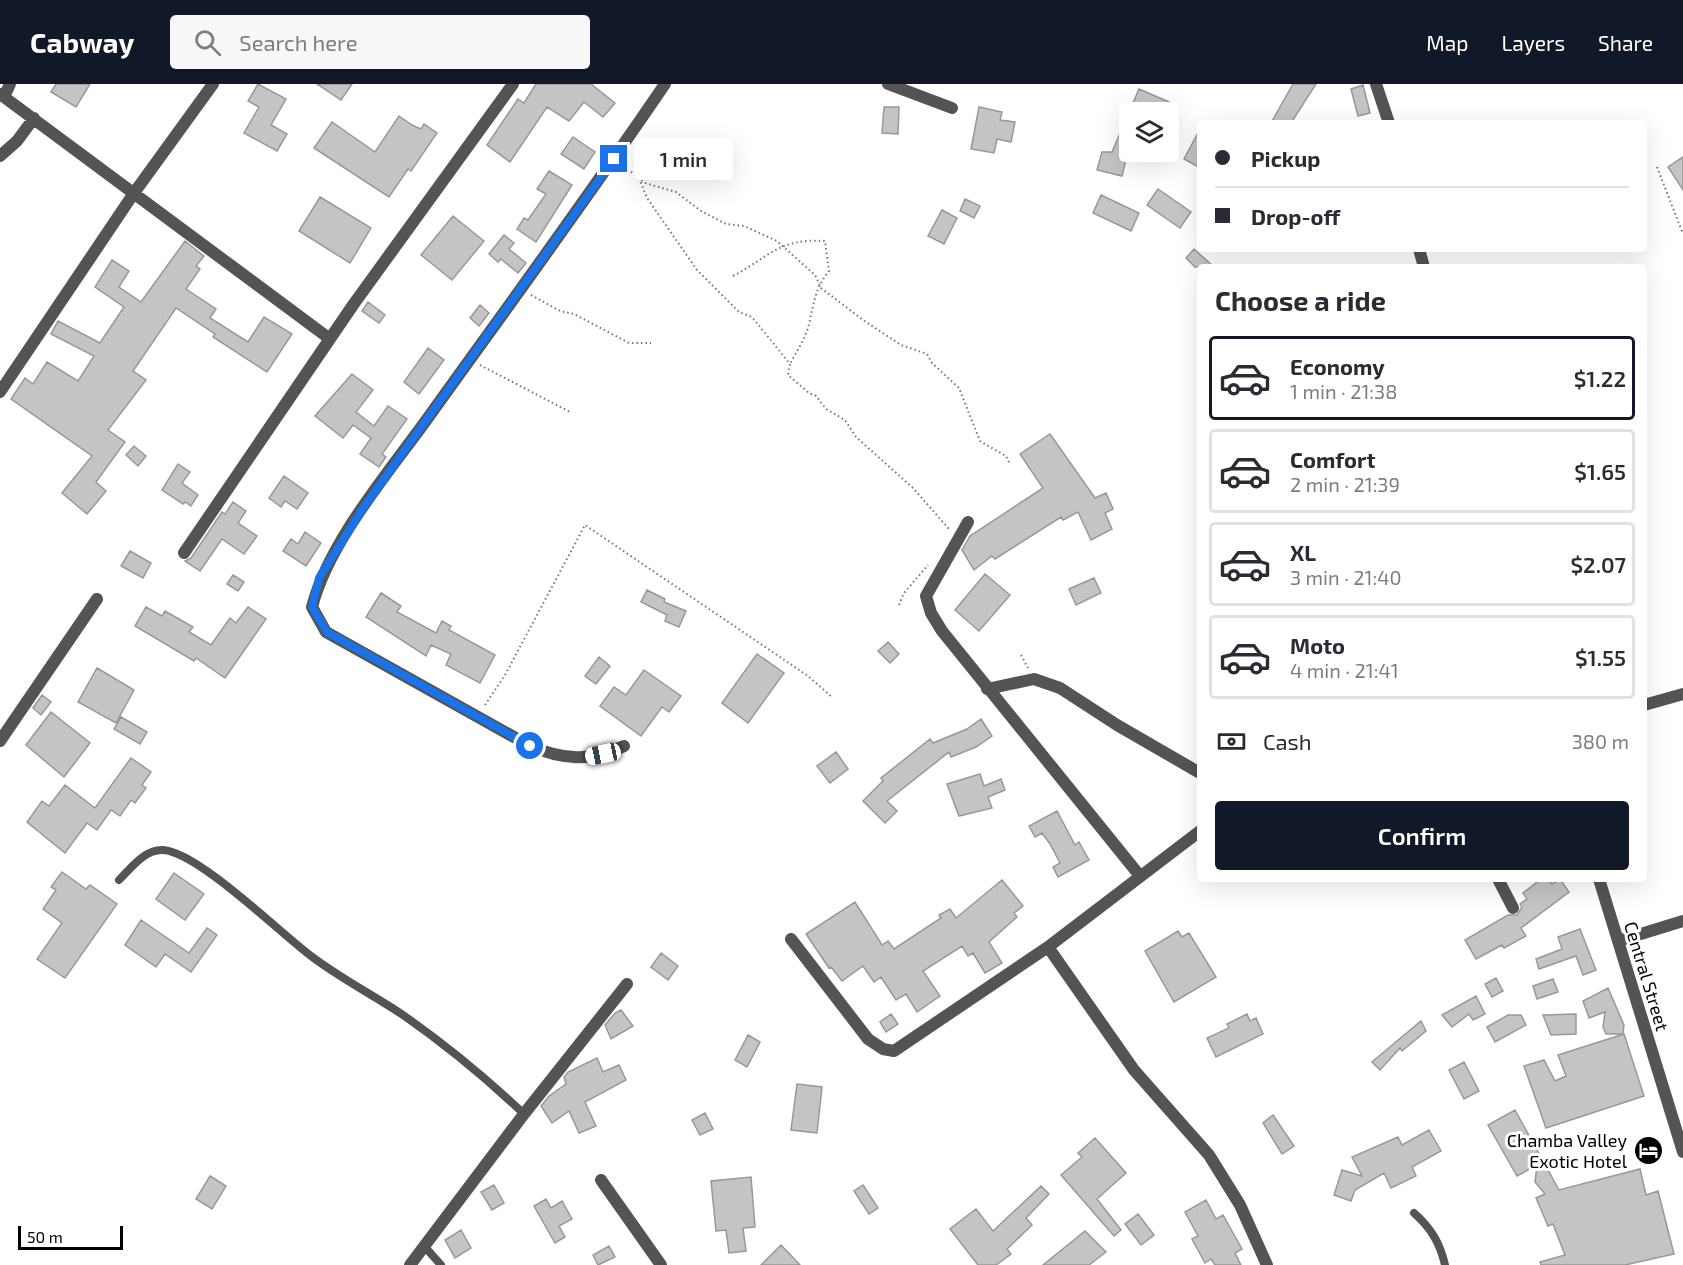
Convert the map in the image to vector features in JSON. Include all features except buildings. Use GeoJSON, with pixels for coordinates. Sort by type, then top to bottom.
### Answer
{"type":"FeatureCollection","features":[{"type":"Feature","properties":{"kind":"street"},"geometry":{"type":"LineString","coordinates":[[10,84],[2,95],[330,339]]}},
{"type":"Feature","properties":{"kind":"street"},"geometry":{"type":"LineString","coordinates":[[0,392],[134,193],[213,84]]}},
{"type":"Feature","properties":{"kind":"street"},"geometry":{"type":"LineString","coordinates":[[184,553],[330,339],[513,84]]}},
{"type":"Feature","properties":{"kind":"street"},"geometry":{"type":"LineString","coordinates":[[624,746],[586,758],[556,755],[530,746],[327,632],[312,607],[319,578],[363,508],[614,159],[665,84]]}},
{"type":"Feature","properties":{"kind":"street"},"geometry":{"type":"LineString","coordinates":[[888,84],[952,108]]}},
{"type":"Feature","properties":{"kind":"street"},"geometry":{"type":"LineString","coordinates":[[1376,84],[1388,120]]}},
{"type":"Feature","properties":{"kind":"street"},"geometry":{"type":"LineString","coordinates":[[0,156],[17,141],[34,118]]}},
{"type":"Feature","properties":{"kind":"street"},"geometry":{"type":"LineString","coordinates":[[968,522],[926,596],[931,613],[942,631],[987,689],[1140,876]]}},
{"type":"Feature","properties":{"kind":"street"},"geometry":{"type":"LineString","coordinates":[[0,741],[97,599]]}},
{"type":"Feature","properties":{"kind":"street"},"geometry":{"type":"LineString","coordinates":[[987,689],[1034,679],[1060,688],[1117,725],[1197,771]]}},
{"type":"Feature","properties":{"kind":"street"},"geometry":{"type":"LineString","coordinates":[[1647,704],[1683,694]]}},
{"type":"Feature","properties":{"kind":"street"},"geometry":{"type":"LineString","coordinates":[[791,939],[868,1039],[883,1049],[894,1051],[1048,947],[1197,833]]}},
{"type":"Feature","properties":{"kind":"street"},"geometry":{"type":"LineString","coordinates":[[1500,882],[1513,908]]}},
{"type":"Feature","properties":{"kind":"street","name":"Central Street"},"geometry":{"type":"LineString","coordinates":[[1600,882],[1683,1152]]}},
{"type":"Feature","properties":{"kind":"street"},"geometry":{"type":"LineString","coordinates":[[1618,941],[1683,921]]}},
{"type":"Feature","properties":{"kind":"street"},"geometry":{"type":"LineString","coordinates":[[1048,947],[1134,1070],[1209,1155],[1240,1205],[1267,1265]]}},
{"type":"Feature","properties":{"kind":"street"},"geometry":{"type":"LineString","coordinates":[[410,1265],[524,1114],[627,984]]}},
{"type":"Feature","properties":{"kind":"street"},"geometry":{"type":"LineString","coordinates":[[601,1180],[661,1265]]}},
{"type":"Feature","properties":{"kind":"lane"},"geometry":{"type":"LineString","coordinates":[[119,880],[147,853],[163,850],[185,858],[351,985],[402,1014],[495,1087],[524,1114]]}},
{"type":"Feature","properties":{"kind":"lane"},"geometry":{"type":"LineString","coordinates":[[1414,1213],[1429,1226],[1437,1240],[1445,1265]]}},
{"type":"Feature","properties":{"kind":"lane"},"geometry":{"type":"LineString","coordinates":[[424,1246],[441,1265]]}},
{"type":"Feature","properties":{"kind":"path"},"geometry":{"type":"LineString","coordinates":[[614,159],[645,183],[676,192],[701,211],[726,224],[744,226],[782,245],[815,275],[819,283],[863,320],[901,345],[927,354],[932,363],[958,388],[980,441],[1006,456],[1010,464]]}},
{"type":"Feature","properties":{"kind":"path"},"geometry":{"type":"LineString","coordinates":[[1657,167],[1683,234]]}},
{"type":"Feature","properties":{"kind":"path"},"geometry":{"type":"LineString","coordinates":[[639,178],[647,198],[697,270],[739,312],[752,317],[790,364]]}},
{"type":"Feature","properties":{"kind":"path"},"geometry":{"type":"LineString","coordinates":[[733,276],[782,245],[804,240],[825,241],[829,271],[819,283],[811,306],[809,326],[790,364],[788,375],[808,393],[816,396],[826,409],[845,420],[856,438],[914,488],[953,533]]}},
{"type":"Feature","properties":{"kind":"path"},"geometry":{"type":"LineString","coordinates":[[520,290],[629,343],[651,343]]}},
{"type":"Feature","properties":{"kind":"path"},"geometry":{"type":"LineString","coordinates":[[470,360],[570,412]]}},
{"type":"Feature","properties":{"kind":"path"},"geometry":{"type":"LineString","coordinates":[[478,715],[505,675],[585,525],[808,676],[833,699]]}},
{"type":"Feature","properties":{"kind":"path"},"geometry":{"type":"LineString","coordinates":[[899,605],[904,593],[933,561]]}},
{"type":"Feature","properties":{"kind":"place","name":"Chamba Valley Exotic Hotel"},"geometry":{"type":"Point","coordinates":[1648,1150]}},
{"type":"Feature","properties":{"kind":"route"},"geometry":{"type":"LineString","coordinates":[[530,746],[478,715],[352,648],[327,632],[312,607],[319,578],[363,508],[614,159]]}}]}
